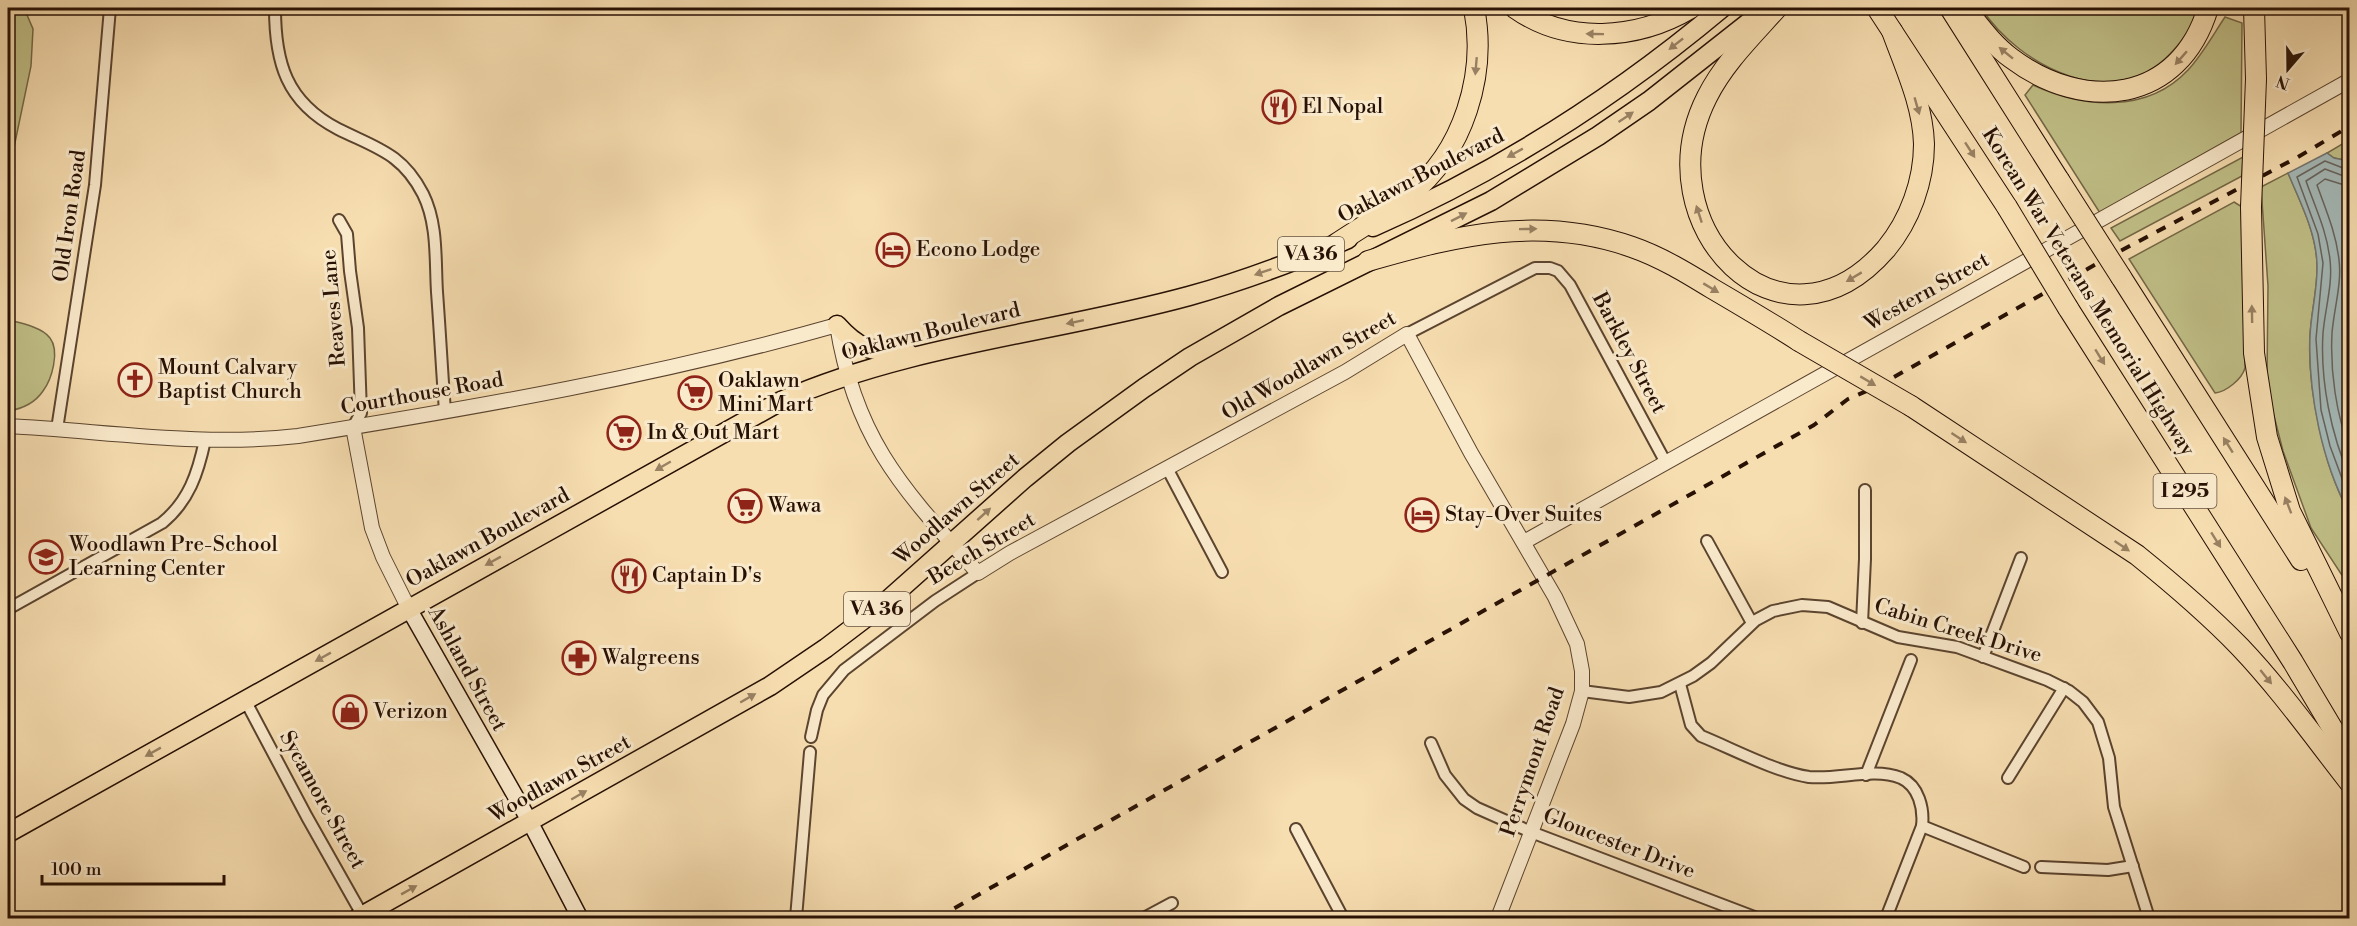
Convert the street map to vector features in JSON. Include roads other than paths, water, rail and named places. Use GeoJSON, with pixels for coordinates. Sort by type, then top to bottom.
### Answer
{"type":"FeatureCollection","features":[{"type":"Feature","properties":{"kind":"highway"},"geometry":{"type":"LineString","coordinates":[[1336,244],[1410,194],[1438,164],[1456,136],[1473,92],[1477,68],[1478,43],[1474,8]]}},
{"type":"Feature","properties":{"kind":"highway"},"geometry":{"type":"LineString","coordinates":[[1515,8],[1530,18],[1558,29],[1600,34],[1644,28],[1690,8]]}},
{"type":"Feature","properties":{"kind":"highway","name":"Oaklawn Boulevard"},"geometry":{"type":"LineString","coordinates":[[8,833],[781,401],[847,375],[922,354],[1189,296],[1336,244],[1434,198],[1527,147],[1600,100],[1722,8]]}},
{"type":"Feature","properties":{"kind":"highway","name":"VA 36"},"geometry":{"type":"LineString","coordinates":[[1368,261],[1491,201],[1598,136],[1649,101],[1767,8]]}},
{"type":"Feature","properties":{"kind":"highway"},"geometry":{"type":"LineString","coordinates":[[1776,8],[1717,79],[1698,119],[1690,159],[1694,200],[1709,239],[1720,255],[1745,277],[1782,291],[1817,292],[1841,285],[1863,272],[1892,242],[1913,203],[1922,165],[1922,123],[1892,31]]}},
{"type":"Feature","properties":{"kind":"highway","name":"Korean War Veterans Memorial Highway"},"geometry":{"type":"LineString","coordinates":[[1877,8],[2007,207],[2068,308],[2293,662],[2349,758]]}},
{"type":"Feature","properties":{"kind":"highway","name":"Korean War Veterans Memorial Highway"},"geometry":{"type":"LineString","coordinates":[[1950,8],[2349,635]]}},
{"type":"Feature","properties":{"kind":"highway"},"geometry":{"type":"LineString","coordinates":[[1965,8],[1993,43],[2030,70],[2074,89],[2108,92],[2140,87],[2170,70],[2194,41],[2208,8]]}},
{"type":"Feature","properties":{"kind":"highway"},"geometry":{"type":"LineString","coordinates":[[2254,8],[2256,79],[2251,207],[2254,353],[2267,437],[2290,511],[2349,635]]}},
{"type":"Feature","properties":{"kind":"highway"},"geometry":{"type":"LineString","coordinates":[[1368,261],[1479,233],[1538,229],[1586,235],[1633,247],[1682,270],[1911,406],[2137,555],[2172,583],[2240,647],[2261,670],[2349,783]]}},
{"type":"Feature","properties":{"kind":"highway","name":"Woodlawn Street"},"geometry":{"type":"LineString","coordinates":[[362,918],[770,686],[847,633],[880,606],[1068,442],[1190,357],[1239,328],[1368,261]]}},
{"type":"Feature","properties":{"kind":"highway"},"geometry":{"type":"LineString","coordinates":[[837,325],[849,339],[863,348],[922,354]]}},
{"type":"Feature","properties":{"kind":"main road","name":"Ashland Street"},"geometry":{"type":"LineString","coordinates":[[409,609],[530,822],[580,918]]}},
{"type":"Feature","properties":{"kind":"street","name":"Old Iron Road"},"geometry":{"type":"LineString","coordinates":[[57,429],[95,185],[110,8]]}},
{"type":"Feature","properties":{"kind":"street"},"geometry":{"type":"LineString","coordinates":[[275,8],[276,49],[286,79],[296,94],[322,119],[389,153],[409,172],[424,195],[434,230],[445,411]]}},
{"type":"Feature","properties":{"kind":"street","name":"Western Street"},"geometry":{"type":"LineString","coordinates":[[1524,542],[2349,80]]}},
{"type":"Feature","properties":{"kind":"street","name":"Reaves Lane"},"geometry":{"type":"LineString","coordinates":[[339,220],[347,234],[358,328],[361,413],[353,427]]}},
{"type":"Feature","properties":{"kind":"street","name":"Old Woodlawn Street"},"geometry":{"type":"LineString","coordinates":[[1091,509],[1346,372],[1407,334],[1535,268],[1550,268]]}},
{"type":"Feature","properties":{"kind":"street","name":"Barkley Street"},"geometry":{"type":"LineString","coordinates":[[1550,268],[1564,277],[1586,312],[1666,463]]}},
{"type":"Feature","properties":{"kind":"street","name":"Courthouse Road"},"geometry":{"type":"LineString","coordinates":[[8,426],[103,435],[205,440],[270,439],[445,411],[616,378],[773,343],[837,325]]}},
{"type":"Feature","properties":{"kind":"street"},"geometry":{"type":"LineString","coordinates":[[837,325],[847,375],[867,430],[906,491],[978,573]]}},
{"type":"Feature","properties":{"kind":"street","name":"Perrymont Road"},"geometry":{"type":"LineString","coordinates":[[1407,334],[1471,453],[1555,597],[1577,644],[1582,670],[1582,691],[1573,724],[1498,918]]}},
{"type":"Feature","properties":{"kind":"street","name":"Ashland Street"},"geometry":{"type":"LineString","coordinates":[[353,427],[372,528],[382,557],[409,609]]}},
{"type":"Feature","properties":{"kind":"street"},"geometry":{"type":"LineString","coordinates":[[8,609],[162,523],[175,512],[194,482],[205,440]]}},
{"type":"Feature","properties":{"kind":"street"},"geometry":{"type":"LineString","coordinates":[[1167,468],[1222,572]]}},
{"type":"Feature","properties":{"kind":"street"},"geometry":{"type":"LineString","coordinates":[[1862,623],[1865,490]]}},
{"type":"Feature","properties":{"kind":"street","name":"Beech Street"},"geometry":{"type":"LineString","coordinates":[[811,737],[823,695],[844,670],[935,601],[978,573],[1091,509]]}},
{"type":"Feature","properties":{"kind":"street"},"geometry":{"type":"LineString","coordinates":[[1707,541],[1752,623]]}},
{"type":"Feature","properties":{"kind":"street"},"geometry":{"type":"LineString","coordinates":[[1983,657],[2021,558]]}},
{"type":"Feature","properties":{"kind":"street","name":"Cabin Creek Drive"},"geometry":{"type":"LineString","coordinates":[[1582,691],[1629,697],[1646,696],[1680,684],[1711,663],[1752,623],[1773,611],[1802,604],[1828,607],[1898,637],[1957,647],[2047,680],[2064,688],[2083,702],[2094,715],[2104,739],[2114,807],[2149,918]]}},
{"type":"Feature","properties":{"kind":"street"},"geometry":{"type":"LineString","coordinates":[[1866,775],[1911,660]]}},
{"type":"Feature","properties":{"kind":"street"},"geometry":{"type":"LineString","coordinates":[[1680,684],[1691,725],[1701,736],[1789,772],[1810,777],[1882,775],[1900,778],[1914,789],[1921,803],[1922,826],[1886,918]]}},
{"type":"Feature","properties":{"kind":"street"},"geometry":{"type":"LineString","coordinates":[[2008,777],[2064,688]]}},
{"type":"Feature","properties":{"kind":"street","name":"Sycamore Street"},"geometry":{"type":"LineString","coordinates":[[245,700],[362,918]]}},
{"type":"Feature","properties":{"kind":"street","name":"Gloucester Drive"},"geometry":{"type":"LineString","coordinates":[[1431,743],[1445,775],[1464,799],[1477,808],[1532,832],[1757,918]]}},
{"type":"Feature","properties":{"kind":"street"},"geometry":{"type":"LineString","coordinates":[[796,918],[810,752]]}},
{"type":"Feature","properties":{"kind":"street"},"geometry":{"type":"LineString","coordinates":[[1922,826],[2024,867]]}},
{"type":"Feature","properties":{"kind":"street"},"geometry":{"type":"LineString","coordinates":[[1296,829],[1343,918]]}},
{"type":"Feature","properties":{"kind":"street"},"geometry":{"type":"LineString","coordinates":[[2041,867],[2108,870],[2133,866]]}},
{"type":"Feature","properties":{"kind":"street"},"geometry":{"type":"LineString","coordinates":[[1144,918],[1172,903]]}},
{"type":"Feature","properties":{"kind":"water"},"geometry":{"type":"Polygon","coordinates":[[[2327,153],[2334,158],[2349,161],[2349,512],[2331,472],[2314,404],[2310,336],[2316,282],[2316,252],[2307,217],[2288,173],[2327,153]]]}},
{"type":"Feature","properties":{"kind":"railway"},"geometry":{"type":"LineString","coordinates":[[937,918],[1814,425],[1848,399],[1876,387],[2109,257],[2298,157],[2350,126]]}},
{"type":"Feature","properties":{"kind":"place","name":"El Nopal"},"geometry":{"type":"Point","coordinates":[1279,107]}},
{"type":"Feature","properties":{"kind":"place","name":"Econo Lodge"},"geometry":{"type":"Point","coordinates":[893,250]}},
{"type":"Feature","properties":{"kind":"place","name":"Mount Calvary Baptist Church"},"geometry":{"type":"Point","coordinates":[135,380]}},
{"type":"Feature","properties":{"kind":"place","name":"Oaklawn Mini Mart"},"geometry":{"type":"Point","coordinates":[695,393]}},
{"type":"Feature","properties":{"kind":"place","name":"In & Out Mart"},"geometry":{"type":"Point","coordinates":[624,433]}},
{"type":"Feature","properties":{"kind":"place","name":"Wawa"},"geometry":{"type":"Point","coordinates":[745,506]}},
{"type":"Feature","properties":{"kind":"place","name":"Stay-Over Suites"},"geometry":{"type":"Point","coordinates":[1422,515]}},
{"type":"Feature","properties":{"kind":"place","name":"Woodlawn Pre-School Learning Center"},"geometry":{"type":"Point","coordinates":[46,557]}},
{"type":"Feature","properties":{"kind":"place","name":"Captain D's"},"geometry":{"type":"Point","coordinates":[629,576]}},
{"type":"Feature","properties":{"kind":"place","name":"Walgreens"},"geometry":{"type":"Point","coordinates":[579,658]}},
{"type":"Feature","properties":{"kind":"place","name":"Verizon"},"geometry":{"type":"Point","coordinates":[350,712]}}]}
